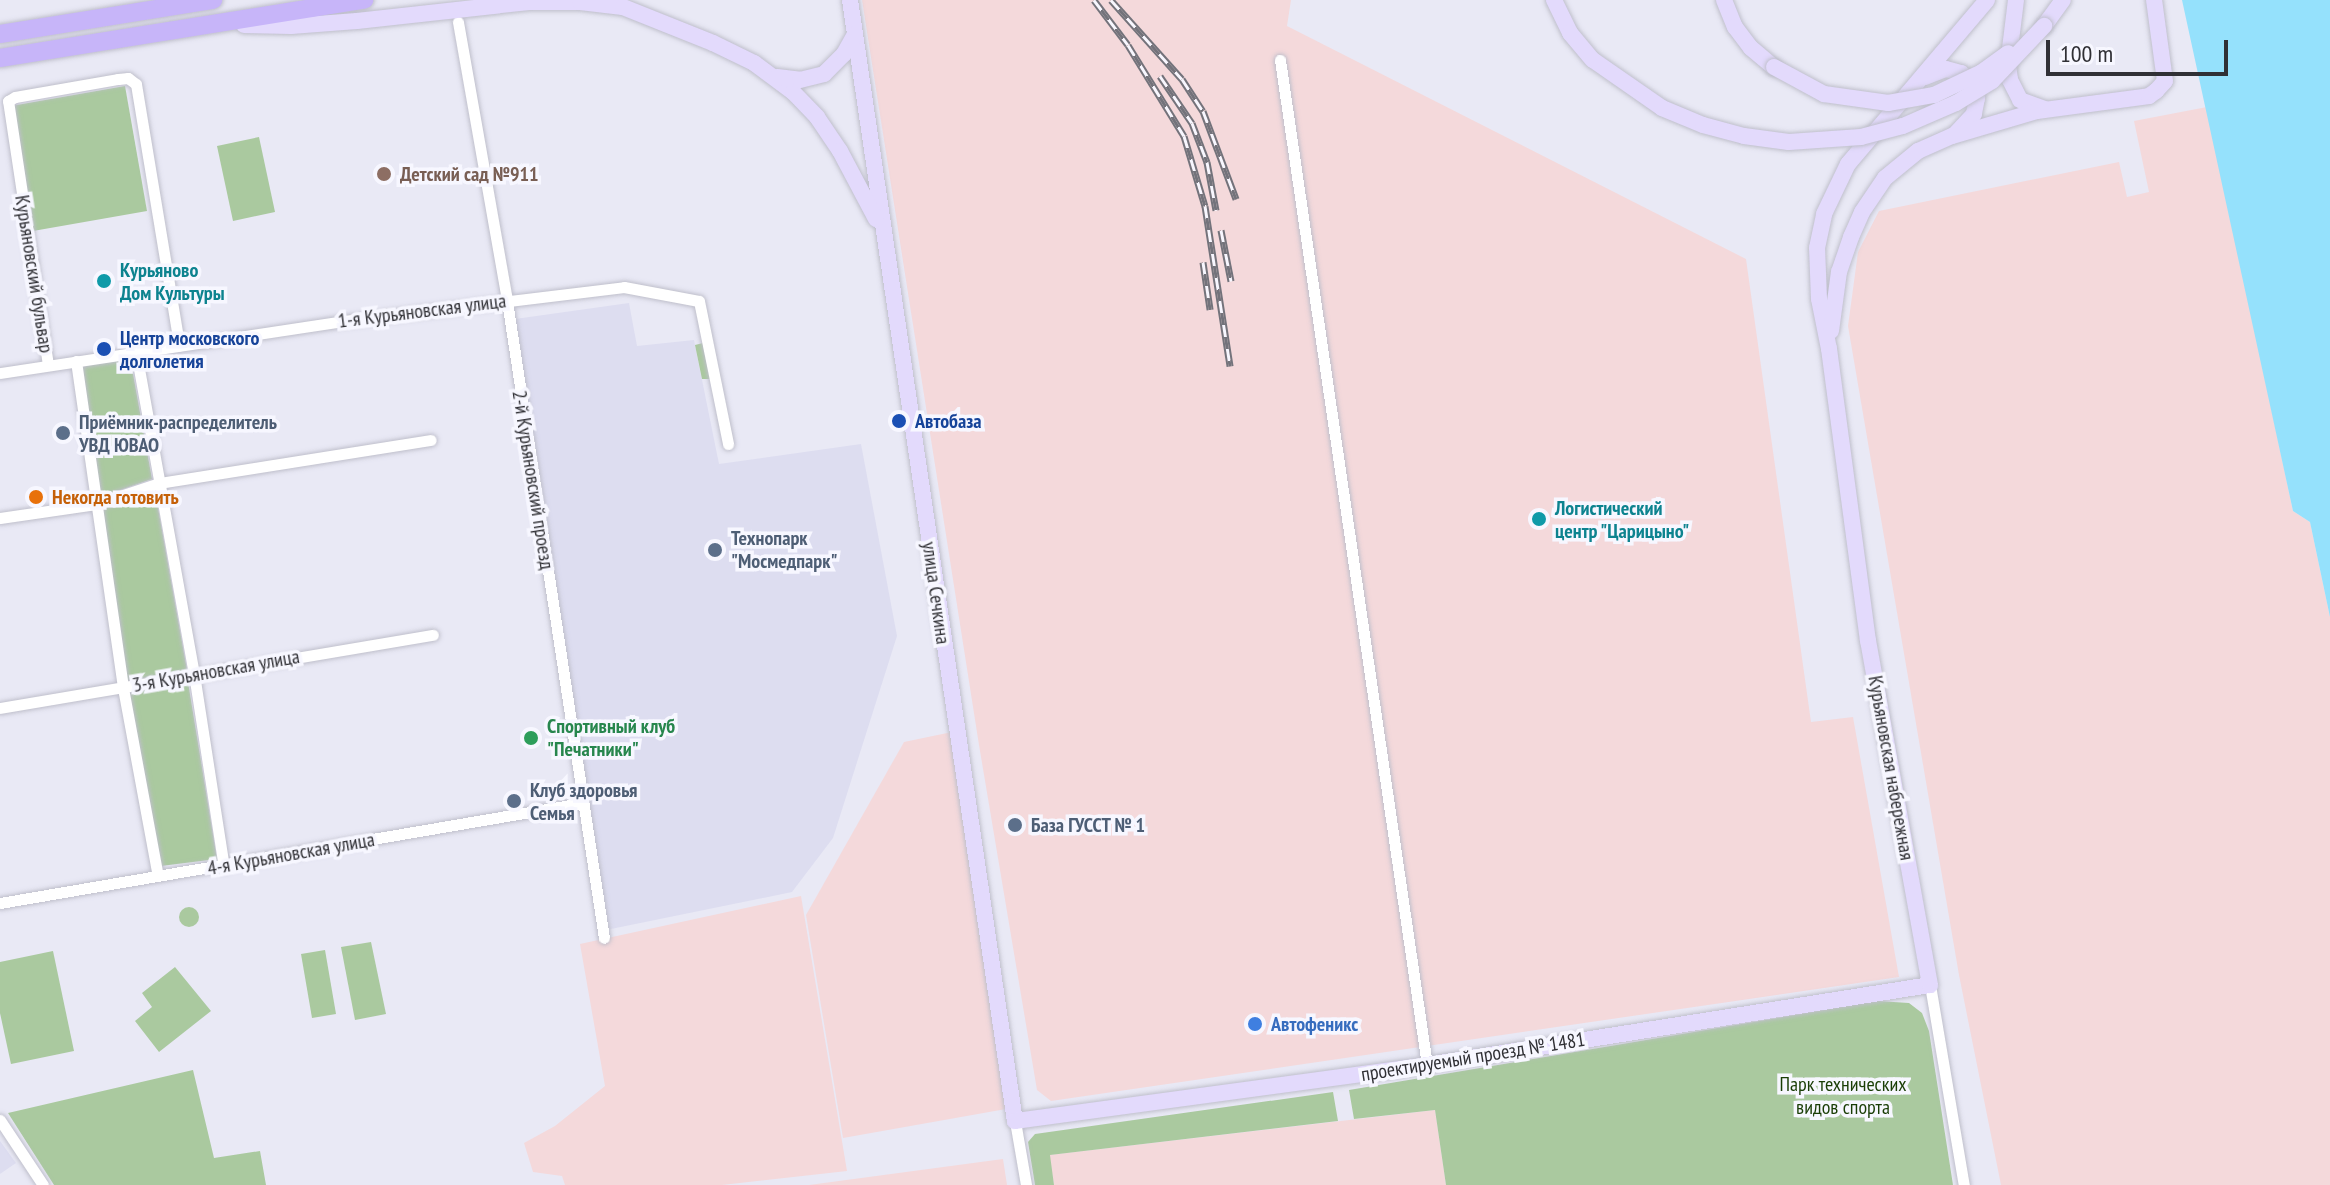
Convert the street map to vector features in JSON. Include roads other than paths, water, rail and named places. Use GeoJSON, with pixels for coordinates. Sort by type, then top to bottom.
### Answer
{"type":"FeatureCollection","features":[{"type":"Feature","properties":{"kind":"main road"},"geometry":{"type":"LineString","coordinates":[[0,34],[210,0]]}},
{"type":"Feature","properties":{"kind":"main road"},"geometry":{"type":"LineString","coordinates":[[0,58],[364,0]]}},
{"type":"Feature","properties":{"kind":"street","name":"улица Сечкина"},"geometry":{"type":"LineString","coordinates":[[850,0],[1026,1185]]}},
{"type":"Feature","properties":{"kind":"street"},"geometry":{"type":"LineString","coordinates":[[1554,0],[1570,33],[1593,60],[1662,108],[1731,133],[1789,142],[1861,137],[1903,126],[1956,103],[1992,81],[2044,26],[2063,0]]}},
{"type":"Feature","properties":{"kind":"street"},"geometry":{"type":"LineString","coordinates":[[1724,0],[1735,27],[1751,48],[1774,67],[1824,94],[1888,103],[1934,95],[1982,72],[2044,26]]}},
{"type":"Feature","properties":{"kind":"street","name":"Курьяновская набережная"},"geometry":{"type":"LineString","coordinates":[[1964,1185],[1868,641],[1829,349],[1819,299],[1817,261],[1824,214],[1848,164],[1987,0]]}},
{"type":"Feature","properties":{"kind":"street"},"geometry":{"type":"LineString","coordinates":[[2016,0],[2008,65],[2010,80],[2020,100],[2037,109],[2048,110]]}},
{"type":"Feature","properties":{"kind":"street","name":"Курьяновская набережная"},"geometry":{"type":"LineString","coordinates":[[1829,349],[1839,272],[1862,212],[1885,178],[1918,151],[1952,136],[2048,110],[2149,96],[2165,81],[2154,0]]}},
{"type":"Feature","properties":{"kind":"street"},"geometry":{"type":"LineString","coordinates":[[214,24],[291,26],[529,2],[580,2],[623,7],[673,24],[772,75],[817,117],[859,183],[884,234]]}},
{"type":"Feature","properties":{"kind":"street","name":"2-й Курьяновский проезд"},"geometry":{"type":"LineString","coordinates":[[458,22],[507,301],[604,938]]}},
{"type":"Feature","properties":{"kind":"street"},"geometry":{"type":"LineString","coordinates":[[772,75],[800,80],[824,74],[844,54],[855,34]]}},
{"type":"Feature","properties":{"kind":"street"},"geometry":{"type":"LineString","coordinates":[[1280,60],[1427,1065]]}},
{"type":"Feature","properties":{"kind":"street"},"geometry":{"type":"LineString","coordinates":[[1911,88],[1938,69],[1954,70],[1967,78],[1975,91],[1977,106],[1971,120],[1952,136]]}},
{"type":"Feature","properties":{"kind":"street","name":"Курьяновский бульвар"},"geometry":{"type":"LineString","coordinates":[[48,365],[8,101],[15,97],[118,79],[128,78],[136,84],[179,345]]}},
{"type":"Feature","properties":{"kind":"street","name":"1-я Курьяновская улица"},"geometry":{"type":"LineString","coordinates":[[0,373],[179,345],[624,287],[699,301],[728,444]]}},
{"type":"Feature","properties":{"kind":"street"},"geometry":{"type":"LineString","coordinates":[[136,352],[194,674],[224,867]]}},
{"type":"Feature","properties":{"kind":"street","name":"Курьяновский бульвар"},"geometry":{"type":"LineString","coordinates":[[76,361],[123,688],[158,876]]}},
{"type":"Feature","properties":{"kind":"street"},"geometry":{"type":"LineString","coordinates":[[0,518],[96,504],[159,483],[431,440]]}},
{"type":"Feature","properties":{"kind":"street","name":"3-я Курьяновская улица"},"geometry":{"type":"LineString","coordinates":[[0,708],[433,635]]}},
{"type":"Feature","properties":{"kind":"street","name":"4-я Курьяновская улица"},"geometry":{"type":"LineString","coordinates":[[0,903],[224,867],[582,803]]}},
{"type":"Feature","properties":{"kind":"street","name":"проектируемый проезд № 1481"},"geometry":{"type":"LineString","coordinates":[[1015,1121],[1427,1065],[1930,985]]}},
{"type":"Feature","properties":{"kind":"street"},"geometry":{"type":"LineString","coordinates":[[0,1120],[43,1185]]}},
{"type":"Feature","properties":{"kind":"water"},"geometry":{"type":"Polygon","coordinates":[[[2182,0],[2330,0],[2330,617],[2310,522],[2293,511],[2182,0]]]}},
{"type":"Feature","properties":{"kind":"railway"},"geometry":{"type":"LineString","coordinates":[[1094,0],[1128,45],[1184,136],[1205,206],[1230,366]]}},
{"type":"Feature","properties":{"kind":"railway"},"geometry":{"type":"LineString","coordinates":[[1111,0],[1182,79],[1203,111],[1236,199]]}},
{"type":"Feature","properties":{"kind":"railway"},"geometry":{"type":"LineString","coordinates":[[1160,76],[1192,123],[1207,162],[1216,210]]}},
{"type":"Feature","properties":{"kind":"railway"},"geometry":{"type":"LineString","coordinates":[[1221,230],[1231,281]]}},
{"type":"Feature","properties":{"kind":"railway"},"geometry":{"type":"LineString","coordinates":[[1203,262],[1210,309]]}},
{"type":"Feature","properties":{"kind":"place","name":"Детский сад №911"},"geometry":{"type":"Point","coordinates":[384,174]}},
{"type":"Feature","properties":{"kind":"place","name":"Курьяново Дом Культуры"},"geometry":{"type":"Point","coordinates":[104,281]}},
{"type":"Feature","properties":{"kind":"place","name":"Центр московского долголетия"},"geometry":{"type":"Point","coordinates":[104,349]}},
{"type":"Feature","properties":{"kind":"place","name":"Автобаза"},"geometry":{"type":"Point","coordinates":[899,421]}},
{"type":"Feature","properties":{"kind":"place","name":"Приёмник-распределитель УВД ЮВАО"},"geometry":{"type":"Point","coordinates":[63,433]}},
{"type":"Feature","properties":{"kind":"place","name":"Некогда готовить"},"geometry":{"type":"Point","coordinates":[36,497]}},
{"type":"Feature","properties":{"kind":"place","name":"Логистический центр \"Царицыно\""},"geometry":{"type":"Point","coordinates":[1539,519]}},
{"type":"Feature","properties":{"kind":"place","name":"Технопарк \"Мосмедпарк\""},"geometry":{"type":"Point","coordinates":[715,550]}},
{"type":"Feature","properties":{"kind":"place","name":"Спортивный клуб \"Печатники\""},"geometry":{"type":"Point","coordinates":[531,738]}},
{"type":"Feature","properties":{"kind":"place","name":"Клуб здоровья Семья"},"geometry":{"type":"Point","coordinates":[514,801]}},
{"type":"Feature","properties":{"kind":"place","name":"База ГУССТ № 1"},"geometry":{"type":"Point","coordinates":[1015,825]}},
{"type":"Feature","properties":{"kind":"place","name":"Автофеникс"},"geometry":{"type":"Point","coordinates":[1255,1024]}},
{"type":"Feature","properties":{"kind":"park label","name":"Парк технических видов спорта"},"geometry":{"type":"Point","coordinates":[1843,1096]}}]}
